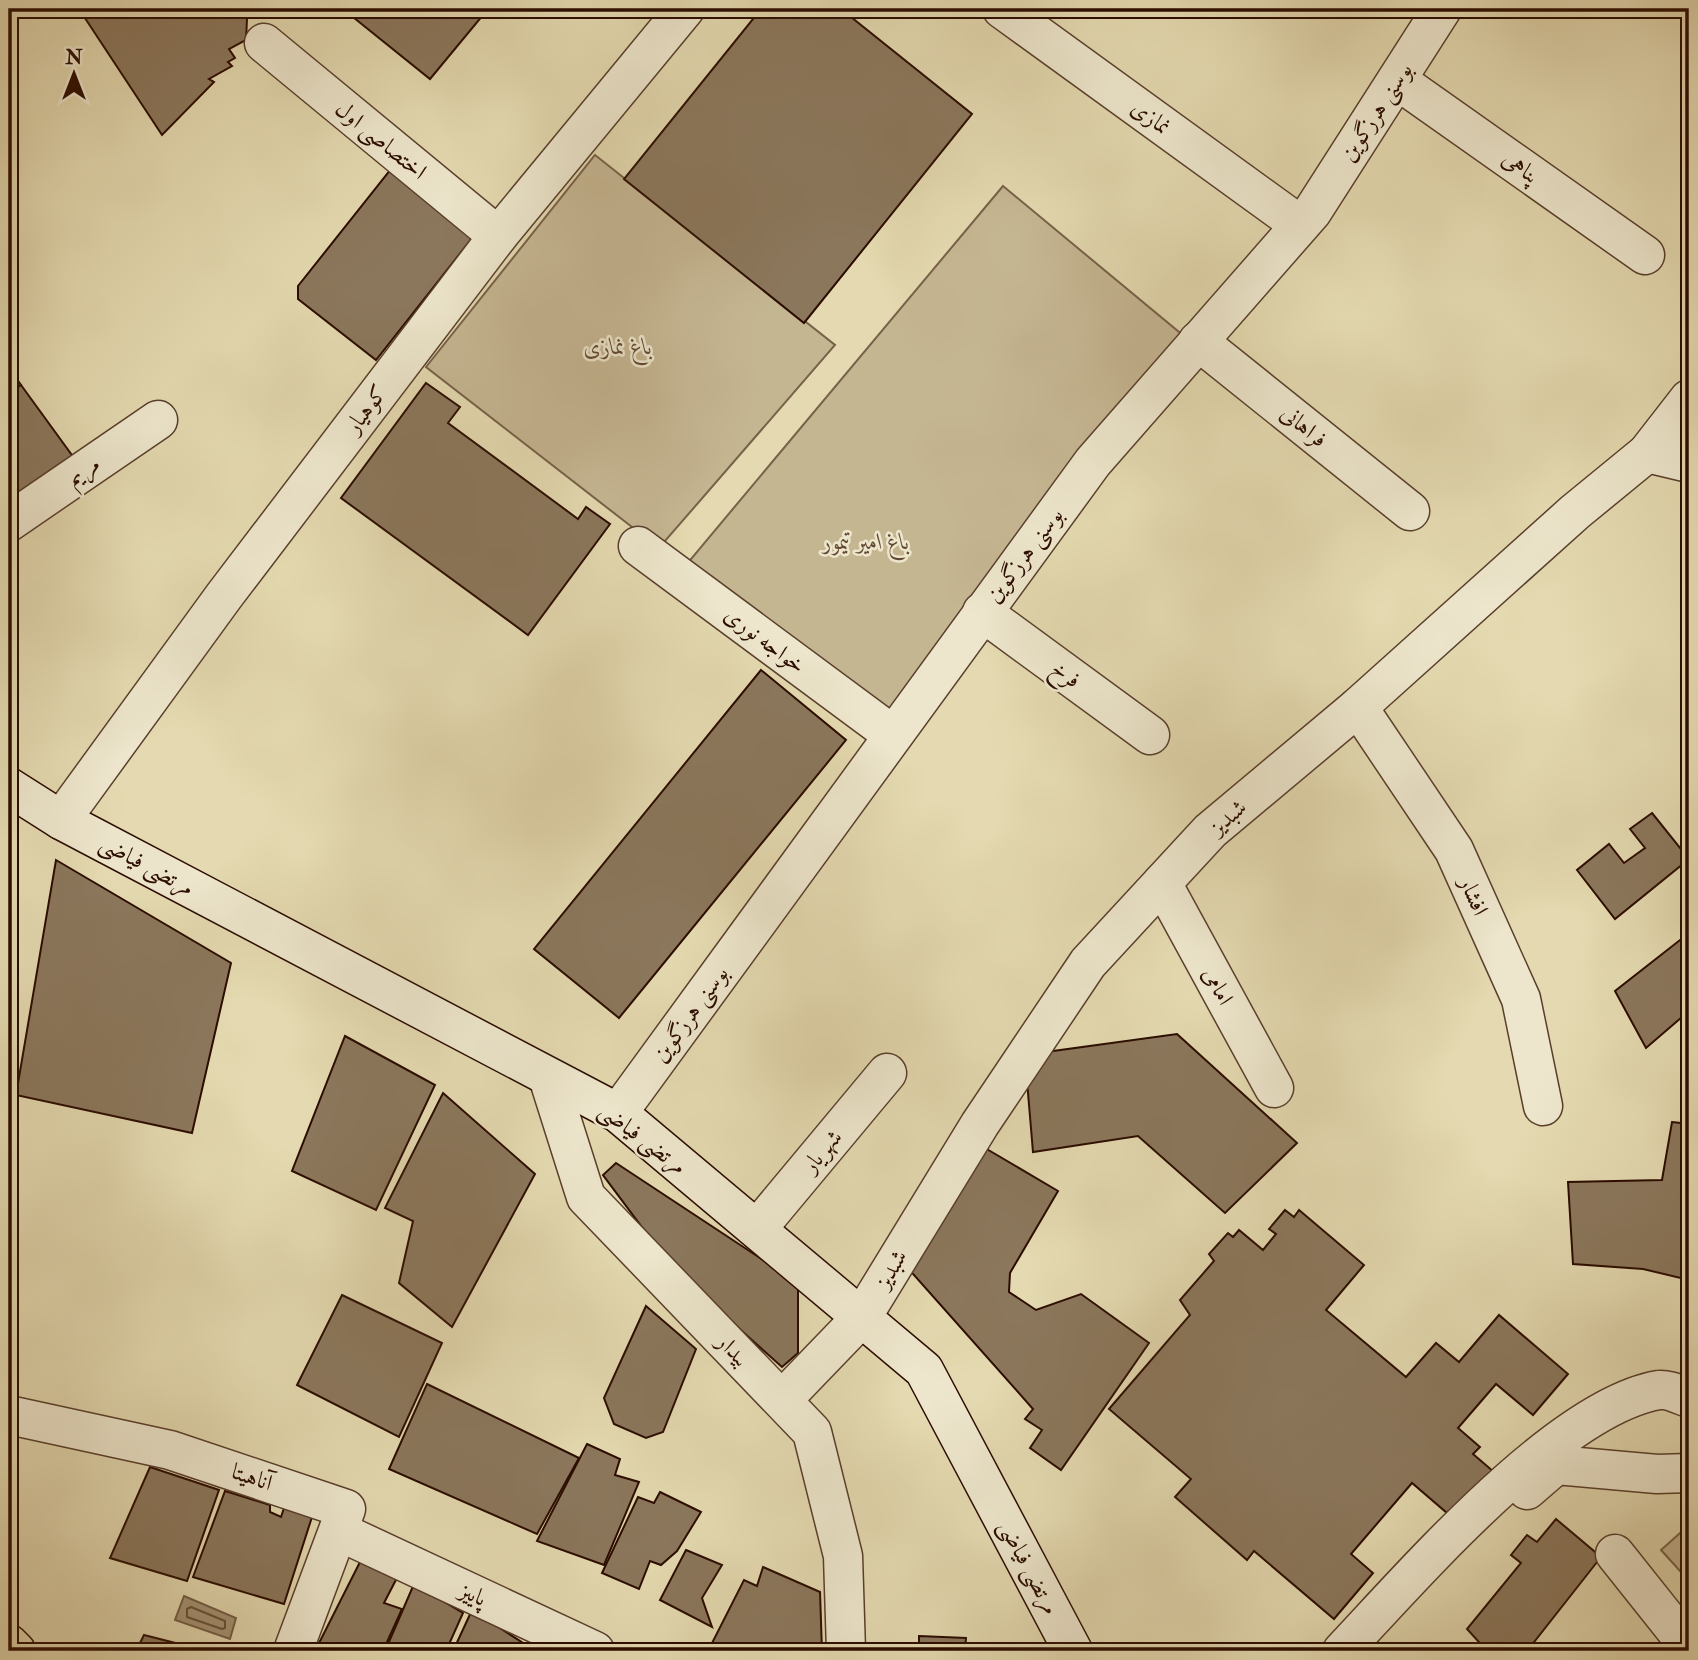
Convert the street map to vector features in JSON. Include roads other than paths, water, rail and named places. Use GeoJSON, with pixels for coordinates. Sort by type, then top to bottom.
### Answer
{"type":"FeatureCollection","features":[{"type":"Feature","properties":{"kind":"highway"},"geometry":{"type":"LineString","coordinates":[[9,1644],[16,1651]]}},
{"type":"Feature","properties":{"kind":"street","name":"کوهیار"},"geometry":{"type":"LineString","coordinates":[[61,820],[232,585],[498,236],[685,9]]}},
{"type":"Feature","properties":{"kind":"street","name":"نمازی"},"geometry":{"type":"LineString","coordinates":[[1002,9],[1300,225]]}},
{"type":"Feature","properties":{"kind":"street","name":"بوسنی هرزگوین"},"geometry":{"type":"LineString","coordinates":[[618,1113],[1093,462],[1312,212],[1443,9]]}},
{"type":"Feature","properties":{"kind":"street","name":"اختصاصی اول"},"geometry":{"type":"LineString","coordinates":[[264,43],[498,236]]}},
{"type":"Feature","properties":{"kind":"street","name":"پناهی"},"geometry":{"type":"LineString","coordinates":[[1397,80],[1645,255]]}},
{"type":"Feature","properties":{"kind":"street","name":"فراهانی"},"geometry":{"type":"LineString","coordinates":[[1198,341],[1410,511]]}},
{"type":"Feature","properties":{"kind":"street","name":"شبدیز"},"geometry":{"type":"LineString","coordinates":[[782,1400],[862,1317],[979,1125],[1088,962],[1210,831],[1358,706],[1575,512],[1647,453],[1689,399]]}},
{"type":"Feature","properties":{"kind":"street","name":"مریم"},"geometry":{"type":"LineString","coordinates":[[9,522],[158,420]]}},
{"type":"Feature","properties":{"kind":"street"},"geometry":{"type":"LineString","coordinates":[[1647,453],[1689,463]]}},
{"type":"Feature","properties":{"kind":"street","name":"خواجه نوری"},"geometry":{"type":"LineString","coordinates":[[638,546],[893,735]]}},
{"type":"Feature","properties":{"kind":"street","name":"فرخ"},"geometry":{"type":"LineString","coordinates":[[982,612],[1150,736]]}},
{"type":"Feature","properties":{"kind":"street","name":"افشار"},"geometry":{"type":"LineString","coordinates":[[1358,706],[1454,850],[1521,999],[1543,1106]]}},
{"type":"Feature","properties":{"kind":"street","name":"مرتضی فیاضی"},"geometry":{"type":"LineString","coordinates":[[9,787],[61,820],[618,1113],[924,1370],[1073,1651]]}},
{"type":"Feature","properties":{"kind":"street","name":"امامی"},"geometry":{"type":"LineString","coordinates":[[1162,883],[1274,1088]]}},
{"type":"Feature","properties":{"kind":"street","name":"شهریار"},"geometry":{"type":"LineString","coordinates":[[757,1229],[887,1073]]}},
{"type":"Feature","properties":{"kind":"street","name":"بیدار"},"geometry":{"type":"LineString","coordinates":[[548,1077],[586,1197],[812,1432],[843,1556],[846,1651]]}},
{"type":"Feature","properties":{"kind":"street"},"geometry":{"type":"LineString","coordinates":[[1342,1651],[1440,1547],[1535,1458],[1559,1440],[1603,1412],[1651,1392],[1661,1389],[1689,1398]]}},
{"type":"Feature","properties":{"kind":"street","name":"آناهیتا"},"geometry":{"type":"LineString","coordinates":[[9,1415],[170,1450],[346,1509],[293,1651]]}},
{"type":"Feature","properties":{"kind":"street"},"geometry":{"type":"LineString","coordinates":[[1364,1651],[1461,1547],[1556,1465],[1657,1474],[1689,1474]]}},
{"type":"Feature","properties":{"kind":"street","name":"پاییز"},"geometry":{"type":"LineString","coordinates":[[351,1537],[595,1651]]}},
{"type":"Feature","properties":{"kind":"street"},"geometry":{"type":"LineString","coordinates":[[1615,1554],[1689,1647]]}},
{"type":"Feature","properties":{"kind":"water"},"geometry":{"type":"Polygon","coordinates":[[[184,1596],[236,1618],[230,1639],[175,1620],[184,1596]]]}},
{"type":"Feature","properties":{"kind":"park label","name":"باغ نمازی"},"geometry":{"type":"Point","coordinates":[618,346]}},
{"type":"Feature","properties":{"kind":"park label","name":"باغ امیر تیمور"},"geometry":{"type":"Point","coordinates":[866,541]}}]}
